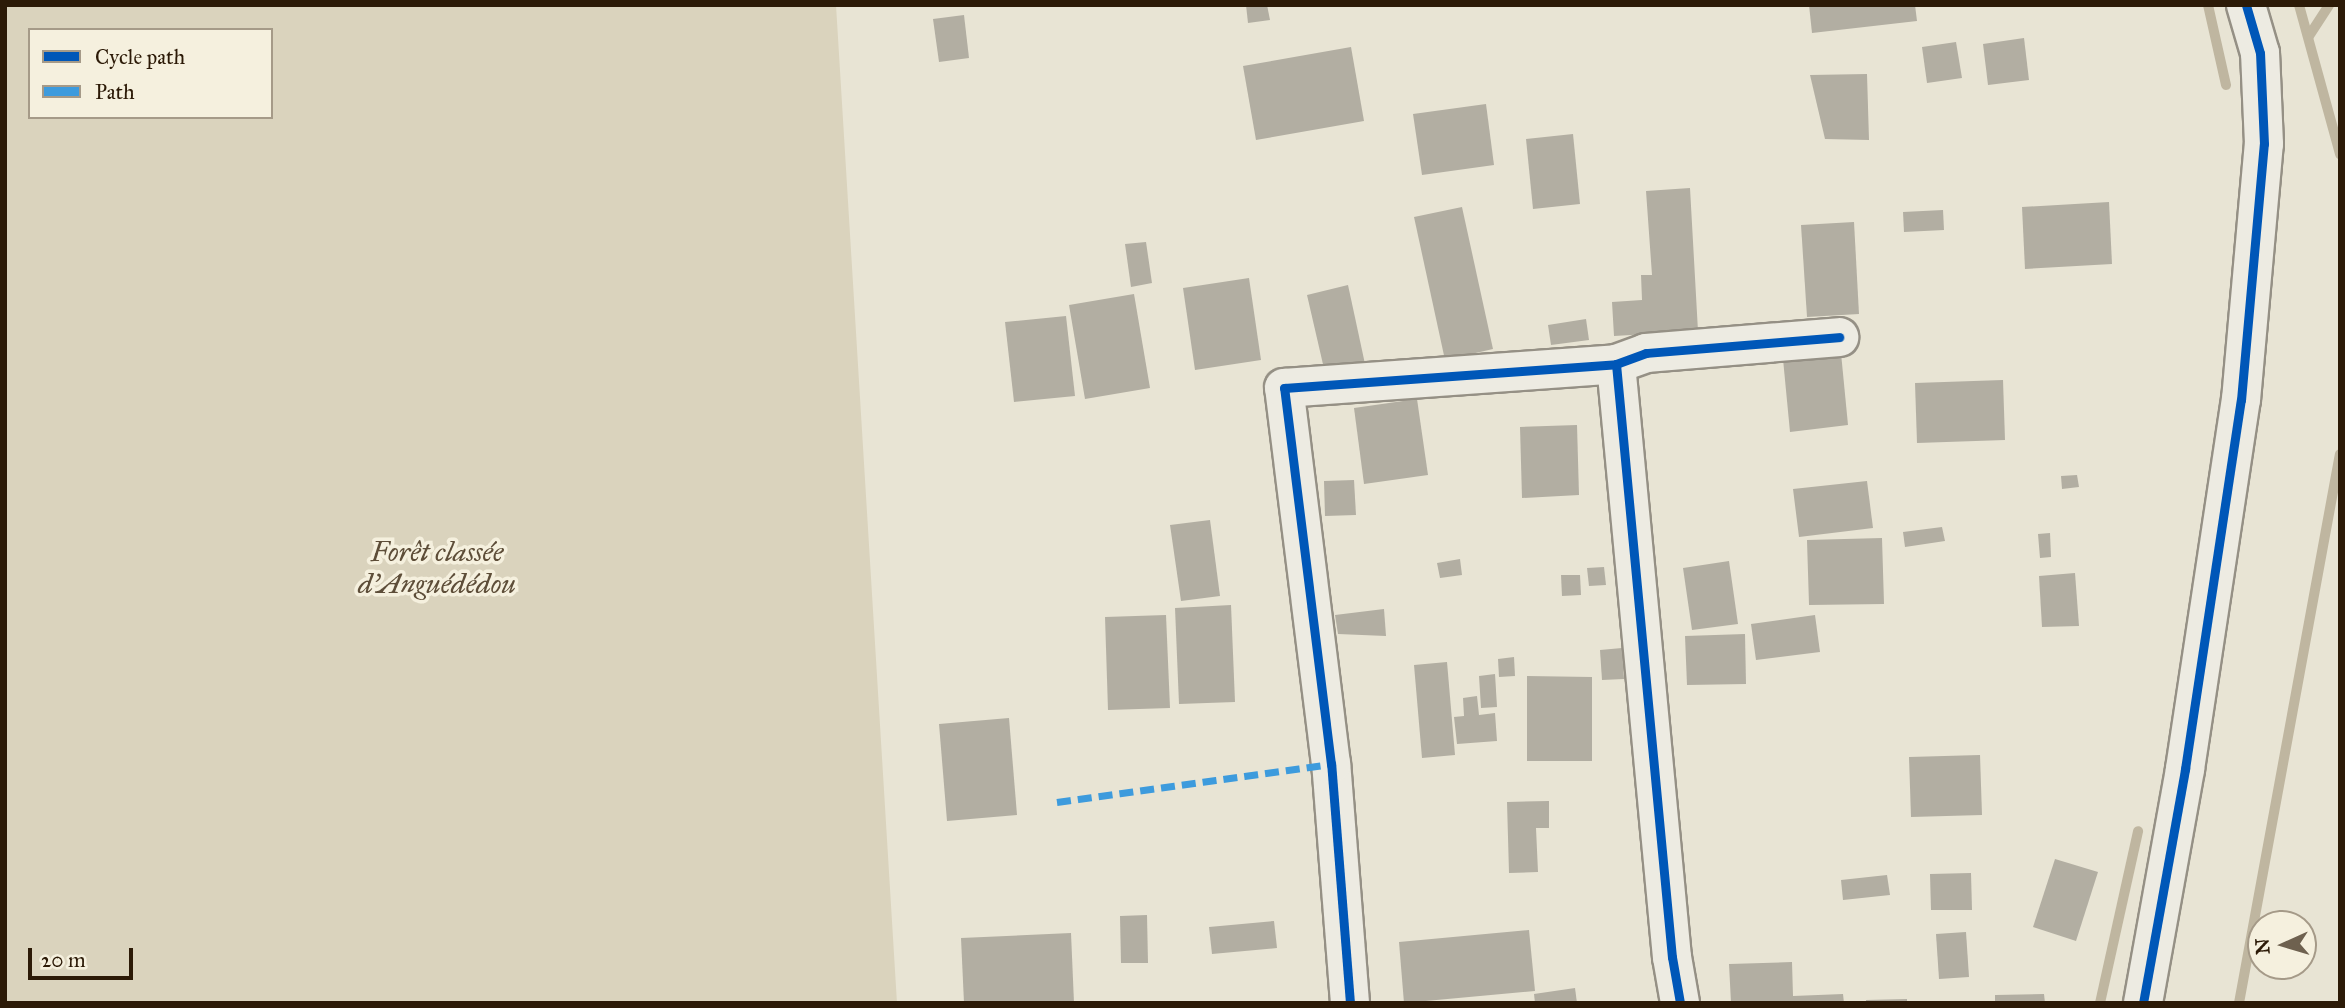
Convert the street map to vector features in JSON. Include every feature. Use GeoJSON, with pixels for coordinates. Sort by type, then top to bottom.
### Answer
{"type":"FeatureCollection","features":[{"type":"Feature","properties":{"kind":"street"},"geometry":{"type":"LineString","coordinates":[[2143,1003],[2185,769],[2241,400],[2264,144],[2260,53],[2246,5]]}},
{"type":"Feature","properties":{"kind":"street"},"geometry":{"type":"LineString","coordinates":[[1350,1003],[1331,764],[1284,388],[1616,365],[1646,353],[1839,337]]}},
{"type":"Feature","properties":{"kind":"street"},"geometry":{"type":"LineString","coordinates":[[1616,365],[1671,943],[1680,1003]]}},
{"type":"Feature","properties":{"kind":"green space","name":"Forêt classée d’Anguédédou"},"geometry":{"type":"Polygon","coordinates":[[[5,5],[836,5],[897,1003],[5,1003],[5,5]]]}},
{"type":"Feature","properties":{"kind":"building"},"geometry":{"type":"Polygon","coordinates":[[[1246,5],[1267,5],[1270,20],[1248,23],[1246,5]]]}},
{"type":"Feature","properties":{"kind":"building"},"geometry":{"type":"Polygon","coordinates":[[[1809,5],[1915,5],[1917,21],[1812,33],[1809,5]]]}},
{"type":"Feature","properties":{"kind":"building"},"geometry":{"type":"Polygon","coordinates":[[[964,15],[969,58],[939,62],[933,19],[964,15]]]}},
{"type":"Feature","properties":{"kind":"building"},"geometry":{"type":"Polygon","coordinates":[[[2024,38],[2029,80],[1988,85],[1983,44],[2024,38]]]}},
{"type":"Feature","properties":{"kind":"building"},"geometry":{"type":"Polygon","coordinates":[[[1956,42],[1962,78],[1927,83],[1922,47],[1956,42]]]}},
{"type":"Feature","properties":{"kind":"building"},"geometry":{"type":"Polygon","coordinates":[[[1351,47],[1364,121],[1256,140],[1243,66],[1351,47]]]}},
{"type":"Feature","properties":{"kind":"building"},"geometry":{"type":"Polygon","coordinates":[[[1867,74],[1869,140],[1825,139],[1810,75],[1867,74]]]}},
{"type":"Feature","properties":{"kind":"building"},"geometry":{"type":"Polygon","coordinates":[[[1486,104],[1494,165],[1422,175],[1413,114],[1486,104]]]}},
{"type":"Feature","properties":{"kind":"building"},"geometry":{"type":"Polygon","coordinates":[[[1573,134],[1580,204],[1533,209],[1526,139],[1573,134]]]}},
{"type":"Feature","properties":{"kind":"building"},"geometry":{"type":"Polygon","coordinates":[[[1690,188],[1698,331],[1614,336],[1612,302],[1642,300],[1641,275],[1652,275],[1646,191],[1690,188]]]}},
{"type":"Feature","properties":{"kind":"building"},"geometry":{"type":"Polygon","coordinates":[[[2109,202],[2112,264],[2025,269],[2022,207],[2109,202]]]}},
{"type":"Feature","properties":{"kind":"building"},"geometry":{"type":"Polygon","coordinates":[[[1462,207],[1493,349],[1445,360],[1414,217],[1462,207]]]}},
{"type":"Feature","properties":{"kind":"building"},"geometry":{"type":"Polygon","coordinates":[[[1943,210],[1944,230],[1904,232],[1903,212],[1943,210]]]}},
{"type":"Feature","properties":{"kind":"building"},"geometry":{"type":"Polygon","coordinates":[[[1854,222],[1859,314],[1807,317],[1801,225],[1854,222]]]}},
{"type":"Feature","properties":{"kind":"building"},"geometry":{"type":"Polygon","coordinates":[[[1146,242],[1152,283],[1131,287],[1125,244],[1146,242]]]}},
{"type":"Feature","properties":{"kind":"building"},"geometry":{"type":"Polygon","coordinates":[[[1249,278],[1261,360],[1195,370],[1183,288],[1249,278]]]}},
{"type":"Feature","properties":{"kind":"building"},"geometry":{"type":"Polygon","coordinates":[[[1348,285],[1365,364],[1325,373],[1307,295],[1348,285]]]}},
{"type":"Feature","properties":{"kind":"building"},"geometry":{"type":"Polygon","coordinates":[[[1134,294],[1150,388],[1085,399],[1069,305],[1134,294]]]}},
{"type":"Feature","properties":{"kind":"building"},"geometry":{"type":"Polygon","coordinates":[[[1066,316],[1075,396],[1014,402],[1005,322],[1066,316]]]}},
{"type":"Feature","properties":{"kind":"building"},"geometry":{"type":"Polygon","coordinates":[[[1586,319],[1589,340],[1551,345],[1548,325],[1586,319]]]}},
{"type":"Feature","properties":{"kind":"building"},"geometry":{"type":"Polygon","coordinates":[[[1841,353],[1848,425],[1790,432],[1783,359],[1841,353]]]}},
{"type":"Feature","properties":{"kind":"building"},"geometry":{"type":"Polygon","coordinates":[[[2003,380],[2005,440],[1917,443],[1915,383],[2003,380]]]}},
{"type":"Feature","properties":{"kind":"building"},"geometry":{"type":"Polygon","coordinates":[[[1417,399],[1428,475],[1364,484],[1354,408],[1417,399]]]}},
{"type":"Feature","properties":{"kind":"building"},"geometry":{"type":"Polygon","coordinates":[[[1577,425],[1579,495],[1522,498],[1520,427],[1577,425]]]}},
{"type":"Feature","properties":{"kind":"building"},"geometry":{"type":"Polygon","coordinates":[[[2077,475],[2079,487],[2062,489],[2061,476],[2077,475]]]}},
{"type":"Feature","properties":{"kind":"building"},"geometry":{"type":"Polygon","coordinates":[[[1354,480],[1356,515],[1325,516],[1324,481],[1354,480]]]}},
{"type":"Feature","properties":{"kind":"building"},"geometry":{"type":"Polygon","coordinates":[[[1867,481],[1873,528],[1799,537],[1793,489],[1867,481]]]}},
{"type":"Feature","properties":{"kind":"building"},"geometry":{"type":"Polygon","coordinates":[[[1210,520],[1220,596],[1181,601],[1170,525],[1210,520]]]}},
{"type":"Feature","properties":{"kind":"building"},"geometry":{"type":"Polygon","coordinates":[[[1942,527],[1945,541],[1905,547],[1903,532],[1942,527]]]}},
{"type":"Feature","properties":{"kind":"building"},"geometry":{"type":"Polygon","coordinates":[[[2050,533],[2051,557],[2040,558],[2038,534],[2050,533]]]}},
{"type":"Feature","properties":{"kind":"building"},"geometry":{"type":"Polygon","coordinates":[[[1882,538],[1884,604],[1809,605],[1807,540],[1882,538]]]}},
{"type":"Feature","properties":{"kind":"building"},"geometry":{"type":"Polygon","coordinates":[[[1460,559],[1462,575],[1440,578],[1437,563],[1460,559]]]}},
{"type":"Feature","properties":{"kind":"building"},"geometry":{"type":"Polygon","coordinates":[[[1729,561],[1738,624],[1692,630],[1683,568],[1729,561]]]}},
{"type":"Feature","properties":{"kind":"building"},"geometry":{"type":"Polygon","coordinates":[[[1604,567],[1606,585],[1589,586],[1587,568],[1604,567]]]}},
{"type":"Feature","properties":{"kind":"building"},"geometry":{"type":"Polygon","coordinates":[[[2075,573],[2079,626],[2042,627],[2039,576],[2075,573]]]}},
{"type":"Feature","properties":{"kind":"building"},"geometry":{"type":"Polygon","coordinates":[[[1561,575],[1580,575],[1581,595],[1562,596],[1561,575]]]}},
{"type":"Feature","properties":{"kind":"building"},"geometry":{"type":"Polygon","coordinates":[[[1231,605],[1235,702],[1179,704],[1175,608],[1231,605]]]}},
{"type":"Feature","properties":{"kind":"building"},"geometry":{"type":"Polygon","coordinates":[[[1384,609],[1386,636],[1338,634],[1335,615],[1384,609]]]}},
{"type":"Feature","properties":{"kind":"building"},"geometry":{"type":"Polygon","coordinates":[[[1166,615],[1170,708],[1108,710],[1105,617],[1166,615]]]}},
{"type":"Feature","properties":{"kind":"building"},"geometry":{"type":"Polygon","coordinates":[[[1815,615],[1820,652],[1756,660],[1751,624],[1815,615]]]}},
{"type":"Feature","properties":{"kind":"building"},"geometry":{"type":"Polygon","coordinates":[[[1745,634],[1746,684],[1687,685],[1685,636],[1745,634]]]}},
{"type":"Feature","properties":{"kind":"building"},"geometry":{"type":"Polygon","coordinates":[[[1622,648],[1624,679],[1602,680],[1600,650],[1622,648]]]}},
{"type":"Feature","properties":{"kind":"building"},"geometry":{"type":"Polygon","coordinates":[[[1514,657],[1515,676],[1499,677],[1498,659],[1514,657]]]}},
{"type":"Feature","properties":{"kind":"building"},"geometry":{"type":"Polygon","coordinates":[[[1447,662],[1455,755],[1422,758],[1414,665],[1447,662]]]}},
{"type":"Feature","properties":{"kind":"building"},"geometry":{"type":"Polygon","coordinates":[[[1495,674],[1497,707],[1481,708],[1479,676],[1495,674]]]}},
{"type":"Feature","properties":{"kind":"building"},"geometry":{"type":"Polygon","coordinates":[[[1527,676],[1592,677],[1592,761],[1527,761],[1527,676]]]}},
{"type":"Feature","properties":{"kind":"building"},"geometry":{"type":"Polygon","coordinates":[[[1477,696],[1479,715],[1495,713],[1497,741],[1457,744],[1454,717],[1464,716],[1463,698],[1477,696]]]}},
{"type":"Feature","properties":{"kind":"building"},"geometry":{"type":"Polygon","coordinates":[[[1009,718],[1017,815],[947,821],[939,724],[1009,718]]]}},
{"type":"Feature","properties":{"kind":"building"},"geometry":{"type":"Polygon","coordinates":[[[1980,755],[1982,815],[1911,817],[1909,757],[1980,755]]]}},
{"type":"Feature","properties":{"kind":"building"},"geometry":{"type":"Polygon","coordinates":[[[1549,801],[1549,828],[1536,828],[1538,872],[1509,873],[1507,802],[1549,801]]]}},
{"type":"Feature","properties":{"kind":"building"},"geometry":{"type":"Polygon","coordinates":[[[2055,859],[2098,872],[2076,941],[2033,927],[2055,859]]]}},
{"type":"Feature","properties":{"kind":"building"},"geometry":{"type":"Polygon","coordinates":[[[1971,873],[1972,910],[1931,910],[1930,874],[1971,873]]]}},
{"type":"Feature","properties":{"kind":"building"},"geometry":{"type":"Polygon","coordinates":[[[1887,875],[1890,895],[1843,900],[1841,880],[1887,875]]]}},
{"type":"Feature","properties":{"kind":"building"},"geometry":{"type":"Polygon","coordinates":[[[1147,915],[1148,963],[1121,963],[1120,916],[1147,915]]]}},
{"type":"Feature","properties":{"kind":"building"},"geometry":{"type":"Polygon","coordinates":[[[1274,921],[1277,948],[1212,954],[1209,927],[1274,921]]]}},
{"type":"Feature","properties":{"kind":"building"},"geometry":{"type":"Polygon","coordinates":[[[1529,930],[1535,991],[1404,1003],[1399,942],[1529,930]]]}},
{"type":"Feature","properties":{"kind":"building"},"geometry":{"type":"Polygon","coordinates":[[[1966,932],[1969,977],[1939,979],[1936,934],[1966,932]]]}},
{"type":"Feature","properties":{"kind":"building"},"geometry":{"type":"Polygon","coordinates":[[[1071,933],[1074,1003],[964,1003],[961,938],[1071,933]]]}},
{"type":"Feature","properties":{"kind":"building"},"geometry":{"type":"Polygon","coordinates":[[[1792,962],[1793,996],[1843,994],[1844,1003],[1731,1003],[1729,964],[1792,962]]]}},
{"type":"Feature","properties":{"kind":"building"},"geometry":{"type":"Polygon","coordinates":[[[1575,988],[1577,1003],[1535,1003],[1534,994],[1575,988]]]}},
{"type":"Feature","properties":{"kind":"building"},"geometry":{"type":"Polygon","coordinates":[[[2044,994],[2045,1003],[1995,1003],[1995,995],[2044,994]]]}},
{"type":"Feature","properties":{"kind":"building"},"geometry":{"type":"Polygon","coordinates":[[[1907,999],[1907,1003],[1866,1003],[1866,1000],[1907,999]]]}},
{"type":"Feature","properties":{"kind":"waterway"},"geometry":{"type":"LineString","coordinates":[[2208,5],[2226,85]]}},
{"type":"Feature","properties":{"kind":"waterway"},"geometry":{"type":"LineString","coordinates":[[2299,5],[2340,154]]}},
{"type":"Feature","properties":{"kind":"waterway"},"geometry":{"type":"LineString","coordinates":[[2309,36],[2329,5]]}},
{"type":"Feature","properties":{"kind":"waterway"},"geometry":{"type":"LineString","coordinates":[[2239,1003],[2340,454]]}},
{"type":"Feature","properties":{"kind":"waterway"},"geometry":{"type":"LineString","coordinates":[[2100,1003],[2138,831]]}},
{"type":"Feature","properties":{"kind":"marked path"},"geometry":{"type":"LineString","coordinates":[[1057,802],[1331,764]]}},
{"type":"Feature","properties":{"kind":"cycle path"},"geometry":{"type":"LineString","coordinates":[[2143,1003],[2185,769],[2241,400],[2264,144],[2260,53],[2246,5]]}},
{"type":"Feature","properties":{"kind":"cycle path"},"geometry":{"type":"LineString","coordinates":[[1350,1003],[1331,764],[1284,388],[1616,364],[1646,353],[1839,337]]}},
{"type":"Feature","properties":{"kind":"cycle path"},"geometry":{"type":"LineString","coordinates":[[1616,364],[1672,957],[1680,1003]]}}]}
